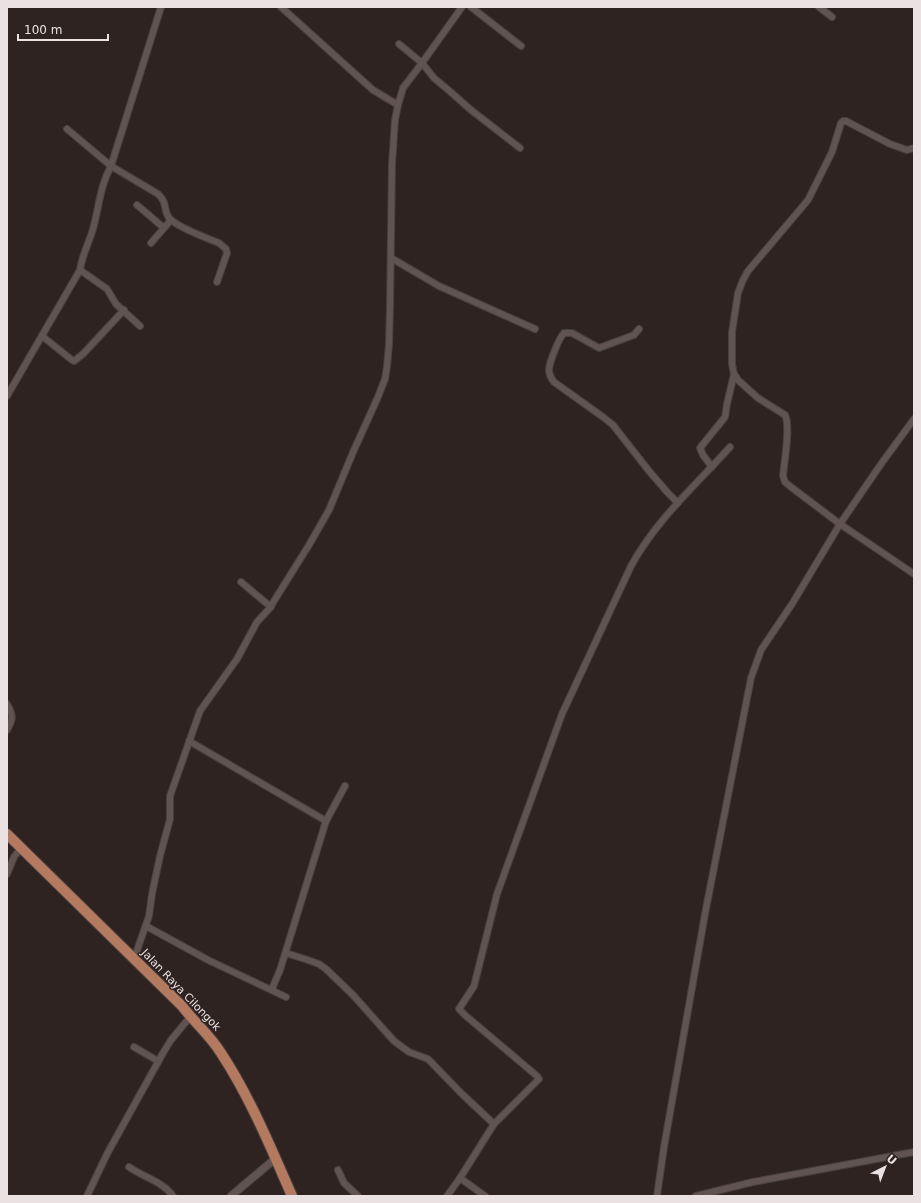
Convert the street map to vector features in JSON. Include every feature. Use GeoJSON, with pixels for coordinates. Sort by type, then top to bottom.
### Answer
{"type":"FeatureCollection","features":[{"type":"Feature","properties":{"kind":"highway","name":"Jalan Raya Cilongok"},"geometry":{"type":"LineString","coordinates":[[7,834],[182,1006],[190,1017],[207,1034],[221,1052],[242,1089],[276,1158],[292,1196]]}},
{"type":"Feature","properties":{"kind":"street"},"geometry":{"type":"LineString","coordinates":[[7,396],[80,270],[93,229],[100,194],[111,166],[162,7]]}},
{"type":"Feature","properties":{"kind":"street"},"geometry":{"type":"LineString","coordinates":[[281,7],[373,90],[398,105]]}},
{"type":"Feature","properties":{"kind":"street"},"geometry":{"type":"LineString","coordinates":[[134,959],[146,926],[160,856],[170,819],[170,796],[200,711],[237,659],[257,622],[271,606],[330,510],[385,379],[389,344],[392,164],[395,120],[398,105],[403,88],[462,7]]}},
{"type":"Feature","properties":{"kind":"street"},"geometry":{"type":"LineString","coordinates":[[471,7],[521,46]]}},
{"type":"Feature","properties":{"kind":"street"},"geometry":{"type":"LineString","coordinates":[[819,7],[832,17]]}},
{"type":"Feature","properties":{"kind":"street"},"geometry":{"type":"LineString","coordinates":[[399,44],[422,63],[434,78],[471,110],[520,148]]}},
{"type":"Feature","properties":{"kind":"street"},"geometry":{"type":"LineString","coordinates":[[914,148],[907,150],[890,144],[846,121],[840,123],[832,152],[808,200],[760,255],[743,280],[738,293],[732,332],[732,364],[734,374],[738,380],[758,398],[785,415],[787,419],[788,429],[783,476],[785,482],[840,524],[914,574]]}},
{"type":"Feature","properties":{"kind":"street"},"geometry":{"type":"LineString","coordinates":[[67,129],[111,166],[163,198],[167,215],[178,226],[220,243],[226,249],[227,253],[217,282]]}},
{"type":"Feature","properties":{"kind":"street"},"geometry":{"type":"LineString","coordinates":[[137,205],[164,228]]}},
{"type":"Feature","properties":{"kind":"street"},"geometry":{"type":"LineString","coordinates":[[151,243],[171,220]]}},
{"type":"Feature","properties":{"kind":"street"},"geometry":{"type":"LineString","coordinates":[[390,258],[439,286],[535,329]]}},
{"type":"Feature","properties":{"kind":"street"},"geometry":{"type":"LineString","coordinates":[[80,270],[107,288],[114,302],[140,326]]}},
{"type":"Feature","properties":{"kind":"street"},"geometry":{"type":"LineString","coordinates":[[42,336],[74,361],[83,354],[124,310]]}},
{"type":"Feature","properties":{"kind":"street"},"geometry":{"type":"LineString","coordinates":[[639,329],[634,334],[599,348],[572,333],[564,333],[560,338],[549,369],[550,377],[554,382],[603,416],[613,425],[649,471],[678,503]]}},
{"type":"Feature","properties":{"kind":"street"},"geometry":{"type":"LineString","coordinates":[[712,466],[703,455],[700,448],[725,417],[726,404],[734,374]]}},
{"type":"Feature","properties":{"kind":"street"},"geometry":{"type":"LineString","coordinates":[[657,1196],[665,1139],[705,914],[751,678],[761,650],[792,604],[840,524],[914,419]]}},
{"type":"Feature","properties":{"kind":"street"},"geometry":{"type":"LineString","coordinates":[[447,1196],[494,1124],[539,1079],[459,1009],[474,986],[497,894],[562,714],[631,566],[640,550],[651,534],[678,503],[730,447]]}},
{"type":"Feature","properties":{"kind":"street"},"geometry":{"type":"LineString","coordinates":[[241,582],[271,606]]}},
{"type":"Feature","properties":{"kind":"street"},"geometry":{"type":"LineString","coordinates":[[7,704],[12,714],[12,720],[7,730]]}},
{"type":"Feature","properties":{"kind":"street"},"geometry":{"type":"LineString","coordinates":[[189,741],[326,822]]}},
{"type":"Feature","properties":{"kind":"street"},"geometry":{"type":"LineString","coordinates":[[272,990],[286,953],[326,822],[345,786]]}},
{"type":"Feature","properties":{"kind":"street"},"geometry":{"type":"LineString","coordinates":[[7,874],[14,857],[21,848]]}},
{"type":"Feature","properties":{"kind":"street"},"geometry":{"type":"LineString","coordinates":[[146,926],[208,960],[286,997]]}},
{"type":"Feature","properties":{"kind":"street"},"geometry":{"type":"LineString","coordinates":[[286,953],[319,964],[326,969],[353,994],[394,1041],[409,1052],[428,1059],[494,1124]]}},
{"type":"Feature","properties":{"kind":"street"},"geometry":{"type":"LineString","coordinates":[[87,1196],[158,1061],[171,1040],[190,1017]]}},
{"type":"Feature","properties":{"kind":"street"},"geometry":{"type":"LineString","coordinates":[[134,1047],[158,1061]]}},
{"type":"Feature","properties":{"kind":"street"},"geometry":{"type":"LineString","coordinates":[[696,1196],[753,1182],[914,1152]]}},
{"type":"Feature","properties":{"kind":"street"},"geometry":{"type":"LineString","coordinates":[[231,1196],[276,1158]]}},
{"type":"Feature","properties":{"kind":"street"},"geometry":{"type":"LineString","coordinates":[[129,1167],[159,1183],[174,1196]]}},
{"type":"Feature","properties":{"kind":"street"},"geometry":{"type":"LineString","coordinates":[[338,1170],[344,1183],[358,1196]]}},
{"type":"Feature","properties":{"kind":"street"},"geometry":{"type":"LineString","coordinates":[[460,1178],[485,1196]]}}]}
